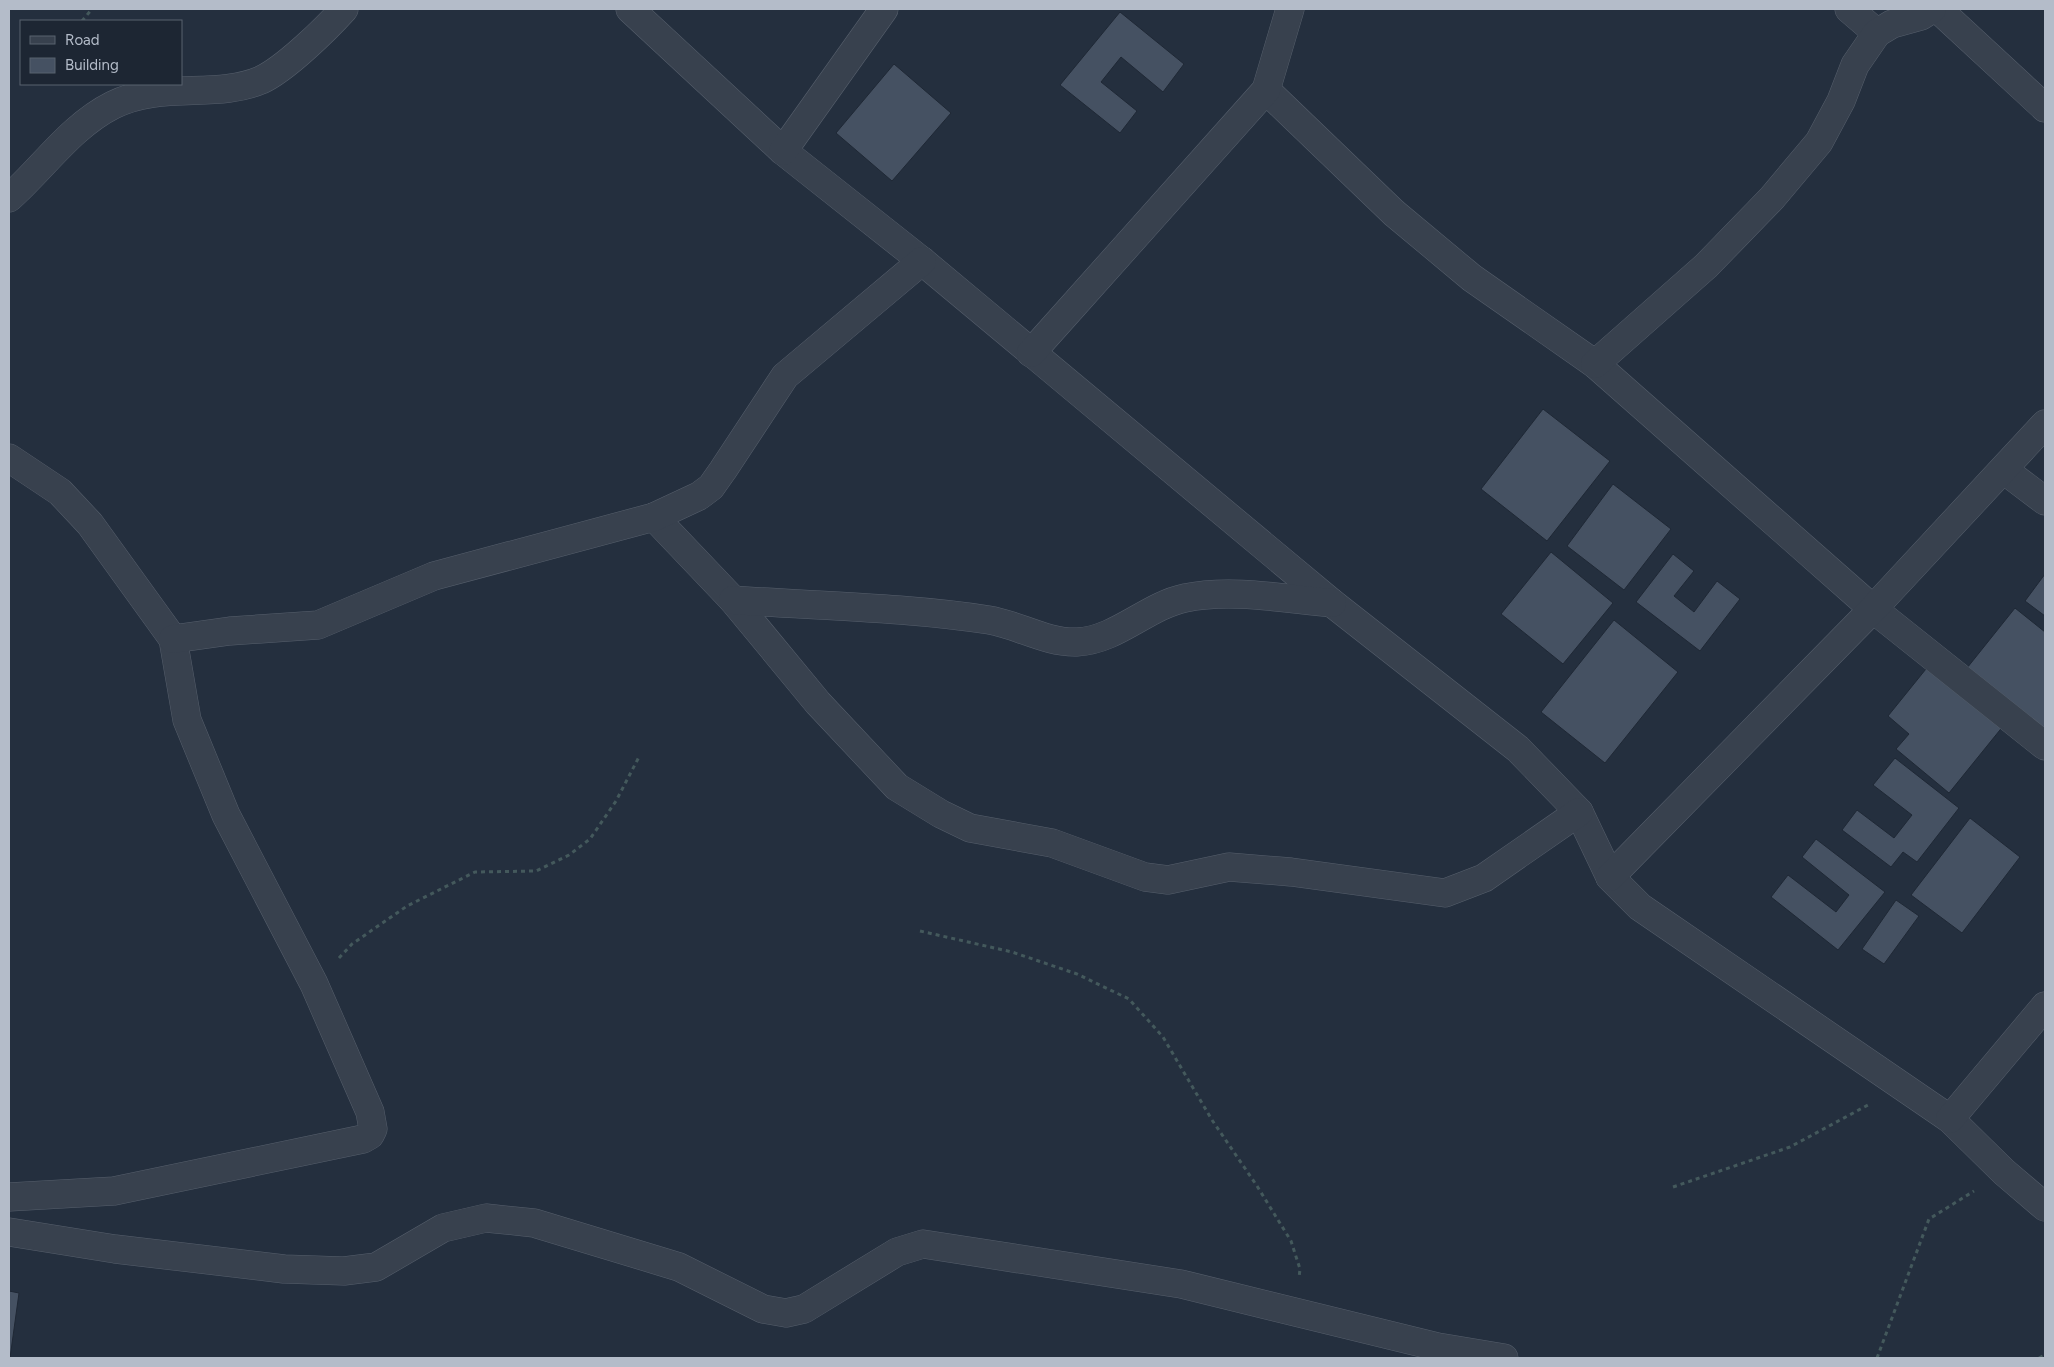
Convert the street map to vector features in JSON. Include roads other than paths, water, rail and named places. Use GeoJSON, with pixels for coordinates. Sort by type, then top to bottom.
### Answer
{"type":"FeatureCollection","features":[{"type":"Feature","properties":{"kind":"street"},"geometry":{"type":"LineString","coordinates":[[9,198],[85,122],[113,105],[147,93],[232,86],[261,80],[297,54],[344,9]]}},
{"type":"Feature","properties":{"kind":"street"},"geometry":{"type":"LineString","coordinates":[[630,9],[783,151],[922,261],[1332,603],[1518,749],[1579,812],[1610,876],[1640,907],[1950,1119],[2004,1172],[2045,1207]]}},
{"type":"Feature","properties":{"kind":"street"},"geometry":{"type":"LineString","coordinates":[[783,151],[884,9]]}},
{"type":"Feature","properties":{"kind":"street"},"geometry":{"type":"LineString","coordinates":[[1032,353],[1266,90],[1290,9]]}},
{"type":"Feature","properties":{"kind":"street"},"geometry":{"type":"LineString","coordinates":[[1848,9],[1877,33]]}},
{"type":"Feature","properties":{"kind":"street"},"geometry":{"type":"LineString","coordinates":[[1595,364],[1706,266],[1772,198],[1819,142],[1841,101],[1855,65],[1877,33],[1892,24],[1921,16],[1932,9]]}},
{"type":"Feature","properties":{"kind":"street"},"geometry":{"type":"LineString","coordinates":[[1938,9],[2045,108]]}},
{"type":"Feature","properties":{"kind":"street"},"geometry":{"type":"LineString","coordinates":[[1266,90],[1394,213],[1465,272],[1595,364],[1873,609],[2045,746]]}},
{"type":"Feature","properties":{"kind":"street"},"geometry":{"type":"LineString","coordinates":[[173,639],[230,631],[318,625],[434,576],[654,517],[699,496],[711,487],[785,376],[922,261]]}},
{"type":"Feature","properties":{"kind":"street"},"geometry":{"type":"LineString","coordinates":[[1610,876],[1873,609],[2045,424]]}},
{"type":"Feature","properties":{"kind":"street"},"geometry":{"type":"LineString","coordinates":[[9,458],[60,492],[84,518],[173,639],[187,720],[226,816],[314,984],[370,1112],[373,1129],[370,1135],[362,1139],[114,1191],[9,1197]]}},
{"type":"Feature","properties":{"kind":"street"},"geometry":{"type":"LineString","coordinates":[[2004,470],[2045,501]]}},
{"type":"Feature","properties":{"kind":"street"},"geometry":{"type":"LineString","coordinates":[[654,517],[733,600],[818,703],[897,787],[941,814],[970,828],[1052,843],[1145,877],[1168,880],[1229,867],[1291,872],[1444,893],[1484,878],[1579,812]]}},
{"type":"Feature","properties":{"kind":"street"},"geometry":{"type":"LineString","coordinates":[[733,600],[956,616],[992,621],[1054,640],[1078,642],[1112,632],[1162,606],[1185,598],[1228,594],[1332,603]]}},
{"type":"Feature","properties":{"kind":"street"},"geometry":{"type":"LineString","coordinates":[[1950,1119],[2045,1006]]}},
{"type":"Feature","properties":{"kind":"street"},"geometry":{"type":"LineString","coordinates":[[9,1232],[115,1249],[284,1269],[344,1271],[376,1267],[443,1228],[486,1218],[534,1223],[679,1267],[763,1309],[786,1313],[804,1309],[897,1252],[923,1244],[1181,1284],[1438,1347],[1504,1358]]}},
{"type":"Feature","properties":{"kind":"street"},"geometry":{"type":"LineString","coordinates":[[1401,1358],[1438,1347]]}}]}
